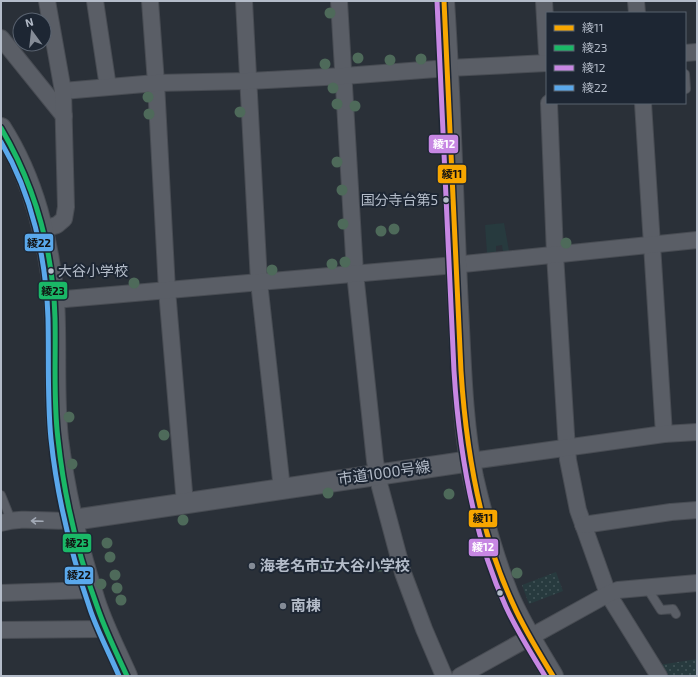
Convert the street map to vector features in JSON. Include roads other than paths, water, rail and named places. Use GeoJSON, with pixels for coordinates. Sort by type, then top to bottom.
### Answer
{"type":"FeatureCollection","features":[{"type":"Feature","properties":{"kind":"street"},"geometry":{"type":"LineString","coordinates":[[43,229],[57,225],[64,219],[66,207],[63,92],[47,1]]}},
{"type":"Feature","properties":{"kind":"street"},"geometry":{"type":"LineString","coordinates":[[94,1],[108,87]]}},
{"type":"Feature","properties":{"kind":"street"},"geometry":{"type":"LineString","coordinates":[[150,1],[167,290],[185,504]]}},
{"type":"Feature","properties":{"kind":"street"},"geometry":{"type":"LineString","coordinates":[[244,1],[259,282],[282,490]]}},
{"type":"Feature","properties":{"kind":"street"},"geometry":{"type":"LineString","coordinates":[[339,1],[355,273],[377,474],[403,573],[444,676]]}},
{"type":"Feature","properties":{"kind":"street"},"geometry":{"type":"LineString","coordinates":[[444,1],[449,68],[456,265],[464,402],[471,461],[491,545],[508,594],[521,622],[553,676]]}},
{"type":"Feature","properties":{"kind":"street"},"geometry":{"type":"LineString","coordinates":[[544,1],[546,36]]}},
{"type":"Feature","properties":{"kind":"street"},"geometry":{"type":"LineString","coordinates":[[636,1],[637,12]]}},
{"type":"Feature","properties":{"kind":"street"},"geometry":{"type":"LineString","coordinates":[[1,38],[64,116]]}},
{"type":"Feature","properties":{"kind":"street"},"geometry":{"type":"LineString","coordinates":[[686,53],[697,52]]}},
{"type":"Feature","properties":{"kind":"street"},"geometry":{"type":"LineString","coordinates":[[63,92],[156,83],[344,76],[449,68],[546,63]]}},
{"type":"Feature","properties":{"kind":"street"},"geometry":{"type":"LineString","coordinates":[[549,104],[555,254],[566,447],[578,510],[608,594],[659,676]]}},
{"type":"Feature","properties":{"kind":"street"},"geometry":{"type":"LineString","coordinates":[[643,104],[664,434]]}},
{"type":"Feature","properties":{"kind":"street"},"geometry":{"type":"LineString","coordinates":[[1,128],[24,174],[43,229],[48,254],[54,300],[58,438],[72,520],[92,590],[106,628],[127,676]]}},
{"type":"Feature","properties":{"kind":"street"},"geometry":{"type":"LineString","coordinates":[[54,300],[456,265],[697,240]]}},
{"type":"Feature","properties":{"kind":"street","name":"市道1000号線"},"geometry":{"type":"LineString","coordinates":[[72,520],[566,447],[664,434],[697,432]]}},
{"type":"Feature","properties":{"kind":"street"},"geometry":{"type":"LineString","coordinates":[[583,525],[671,512],[697,510]]}},
{"type":"Feature","properties":{"kind":"street"},"geometry":{"type":"LineString","coordinates":[[6,522],[59,522],[72,520]]}},
{"type":"Feature","properties":{"kind":"street"},"geometry":{"type":"LineString","coordinates":[[460,676],[608,594],[618,590],[697,583]]}},
{"type":"Feature","properties":{"kind":"street"},"geometry":{"type":"LineString","coordinates":[[1,593],[92,590]]}},
{"type":"Feature","properties":{"kind":"street"},"geometry":{"type":"LineString","coordinates":[[1,630],[106,628]]}},
{"type":"Feature","properties":{"kind":"lane"},"geometry":{"type":"LineString","coordinates":[[1,495],[6,522]]}},
{"type":"Feature","properties":{"kind":"lane"},"geometry":{"type":"LineString","coordinates":[[648,588],[661,610],[673,609],[676,614]]}},
{"type":"Feature","properties":{"kind":"place","name":"国分寺台第5"},"geometry":{"type":"Point","coordinates":[446,200]}},
{"type":"Feature","properties":{"kind":"place","name":"大谷小学校"},"geometry":{"type":"Point","coordinates":[51,271]}},
{"type":"Feature","properties":{"kind":"place","name":"海老名市立大谷小学校"},"geometry":{"type":"Point","coordinates":[252,566]}},
{"type":"Feature","properties":{"kind":"place","name":"南棟"},"geometry":{"type":"Point","coordinates":[283,606]}}]}
